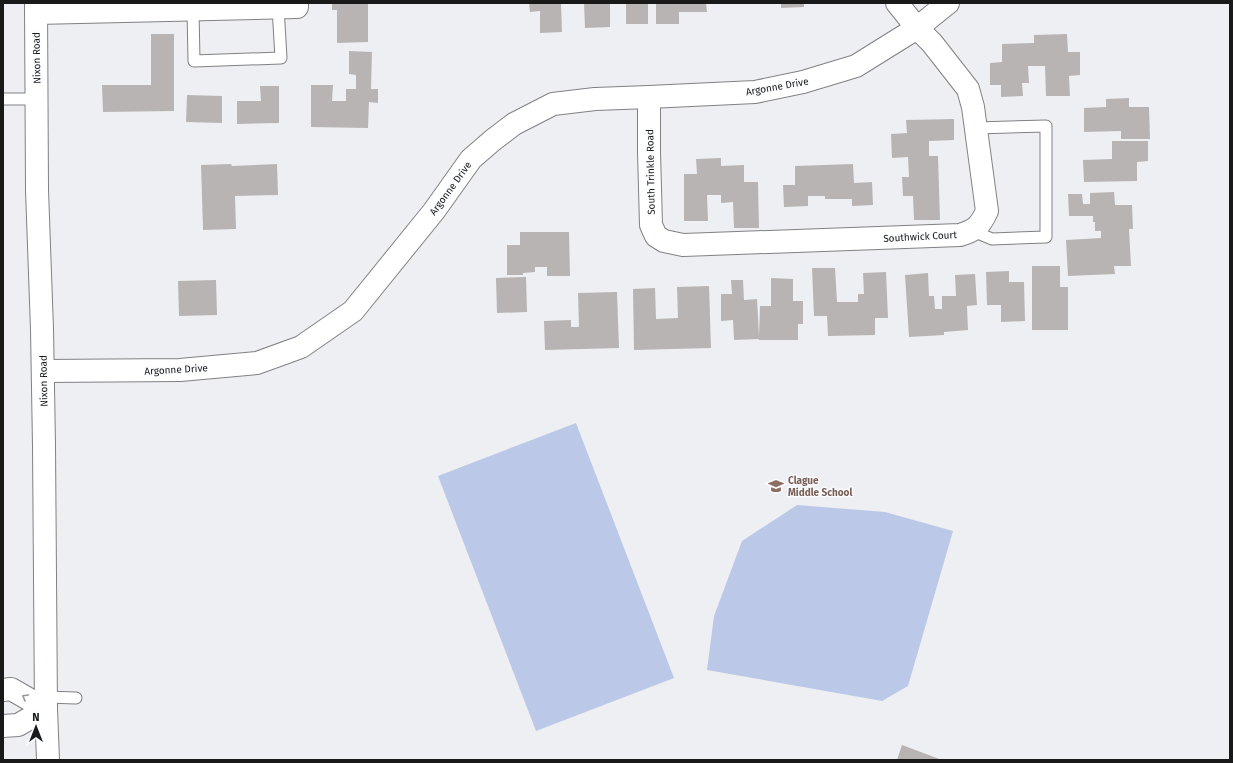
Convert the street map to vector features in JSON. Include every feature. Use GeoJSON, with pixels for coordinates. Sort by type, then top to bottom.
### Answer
{"type":"FeatureCollection","features":[{"type":"Feature","properties":{"kind":"street"},"geometry":{"type":"LineString","coordinates":[[897,3],[917,28],[937,49],[968,89],[973,107],[987,211],[982,223],[972,231]]}},
{"type":"Feature","properties":{"kind":"street","name":"Argonne Drive"},"geometry":{"type":"LineString","coordinates":[[42,371],[180,370],[257,363],[301,347],[353,311],[434,211],[471,159],[514,124],[553,104],[595,98],[755,92],[803,82],[856,66],[917,28],[948,3]]}},
{"type":"Feature","properties":{"kind":"street"},"geometry":{"type":"LineString","coordinates":[[36,8],[193,10],[288,5]]}},
{"type":"Feature","properties":{"kind":"street","name":"Nixon Road"},"geometry":{"type":"LineString","coordinates":[[36,8],[37,190],[42,371],[48,760]]}},
{"type":"Feature","properties":{"kind":"street","name":"South Trinkle Road"},"geometry":{"type":"LineString","coordinates":[[649,97],[651,225],[656,236],[664,240]]}},
{"type":"Feature","properties":{"kind":"street","name":"Southwick Court"},"geometry":{"type":"LineString","coordinates":[[664,240],[683,246],[960,235],[972,231]]}},
{"type":"Feature","properties":{"kind":"street"},"geometry":{"type":"LineString","coordinates":[[3,690],[11,689],[46,703]]}},
{"type":"Feature","properties":{"kind":"street"},"geometry":{"type":"LineString","coordinates":[[3,726],[18,725],[46,703]]}},
{"type":"Feature","properties":{"kind":"lane"},"geometry":{"type":"LineString","coordinates":[[193,10],[194,61],[281,58],[288,5]]}},
{"type":"Feature","properties":{"kind":"lane"},"geometry":{"type":"LineString","coordinates":[[3,99],[37,98]]}},
{"type":"Feature","properties":{"kind":"lane"},"geometry":{"type":"LineString","coordinates":[[972,231],[992,239],[1046,237],[1046,126],[976,128]]}},
{"type":"Feature","properties":{"kind":"lane"},"geometry":{"type":"LineString","coordinates":[[46,703],[76,698]]}},
{"type":"Feature","properties":{"kind":"shaded area"},"geometry":{"type":"Polygon","coordinates":[[[576,423],[674,678],[536,731],[438,476],[576,423]]]}},
{"type":"Feature","properties":{"kind":"shaded area"},"geometry":{"type":"Polygon","coordinates":[[[797,505],[885,512],[953,531],[908,686],[882,701],[707,670],[714,616],[742,541],[797,505]]]}},
{"type":"Feature","properties":{"kind":"building"},"geometry":{"type":"Polygon","coordinates":[[[332,3],[368,3],[368,42],[337,43],[337,10],[332,10],[332,3]]]}},
{"type":"Feature","properties":{"kind":"building"},"geometry":{"type":"Polygon","coordinates":[[[529,3],[561,3],[562,32],[540,33],[540,11],[530,12],[529,3]]]}},
{"type":"Feature","properties":{"kind":"building"},"geometry":{"type":"Polygon","coordinates":[[[584,3],[610,3],[610,27],[585,28],[584,3]]]}},
{"type":"Feature","properties":{"kind":"building"},"geometry":{"type":"Polygon","coordinates":[[[626,3],[648,3],[648,24],[626,24],[626,3]]]}},
{"type":"Feature","properties":{"kind":"building"},"geometry":{"type":"Polygon","coordinates":[[[656,3],[706,3],[707,12],[679,12],[679,24],[656,24],[656,3]]]}},
{"type":"Feature","properties":{"kind":"building"},"geometry":{"type":"Polygon","coordinates":[[[781,3],[804,3],[804,7],[781,8],[781,3]]]}},
{"type":"Feature","properties":{"kind":"building"},"geometry":{"type":"Polygon","coordinates":[[[151,34],[174,34],[174,111],[103,112],[102,85],[151,85],[151,34]]]}},
{"type":"Feature","properties":{"kind":"building"},"geometry":{"type":"Polygon","coordinates":[[[1067,34],[1068,52],[1080,52],[1080,75],[1069,76],[1070,96],[1046,96],[1045,66],[1028,66],[1029,83],[1022,83],[1023,96],[1001,97],[1001,85],[990,85],[990,63],[1002,62],[1002,44],[1034,43],[1034,35],[1067,34]]]}},
{"type":"Feature","properties":{"kind":"building"},"geometry":{"type":"Polygon","coordinates":[[[349,51],[372,52],[371,89],[378,89],[378,103],[369,102],[368,128],[311,127],[311,85],[333,85],[332,101],[346,101],[346,89],[356,89],[356,75],[349,74],[349,51]]]}},
{"type":"Feature","properties":{"kind":"building"},"geometry":{"type":"Polygon","coordinates":[[[260,86],[279,86],[279,123],[237,124],[237,101],[261,101],[260,86]]]}},
{"type":"Feature","properties":{"kind":"building"},"geometry":{"type":"Polygon","coordinates":[[[187,95],[222,96],[222,123],[186,122],[187,95]]]}},
{"type":"Feature","properties":{"kind":"building"},"geometry":{"type":"Polygon","coordinates":[[[1129,98],[1129,107],[1149,107],[1150,139],[1121,139],[1121,131],[1084,132],[1084,108],[1106,107],[1106,99],[1129,98]]]}},
{"type":"Feature","properties":{"kind":"building"},"geometry":{"type":"Polygon","coordinates":[[[954,119],[954,140],[929,141],[929,156],[938,156],[940,220],[914,220],[913,196],[903,196],[902,177],[909,177],[908,157],[892,158],[891,134],[907,133],[906,120],[954,119]]]}},
{"type":"Feature","properties":{"kind":"building"},"geometry":{"type":"Polygon","coordinates":[[[1112,141],[1148,141],[1148,161],[1137,162],[1137,181],[1084,182],[1083,160],[1112,159],[1112,141]]]}},
{"type":"Feature","properties":{"kind":"building"},"geometry":{"type":"Polygon","coordinates":[[[721,158],[721,166],[744,165],[744,182],[758,182],[759,228],[734,228],[733,202],[721,203],[721,195],[707,195],[708,221],[684,221],[684,174],[697,174],[696,159],[721,158]]]}},
{"type":"Feature","properties":{"kind":"building"},"geometry":{"type":"Polygon","coordinates":[[[231,164],[232,166],[277,164],[278,195],[235,196],[236,229],[203,230],[201,165],[231,164]]]}},
{"type":"Feature","properties":{"kind":"building"},"geometry":{"type":"Polygon","coordinates":[[[853,164],[854,183],[872,182],[873,205],[852,206],[852,199],[825,199],[825,196],[808,196],[808,206],[784,207],[783,185],[795,185],[795,166],[853,164]]]}},
{"type":"Feature","properties":{"kind":"building"},"geometry":{"type":"Polygon","coordinates":[[[1114,192],[1115,205],[1132,205],[1133,229],[1129,229],[1131,266],[1114,266],[1115,274],[1068,276],[1066,240],[1101,238],[1101,231],[1095,231],[1093,216],[1069,216],[1068,194],[1082,194],[1083,204],[1090,204],[1090,193],[1114,192]]]}},
{"type":"Feature","properties":{"kind":"building"},"geometry":{"type":"Polygon","coordinates":[[[520,232],[569,232],[570,276],[547,276],[547,267],[535,267],[535,272],[523,273],[523,275],[507,275],[507,245],[520,245],[520,232]]]}},
{"type":"Feature","properties":{"kind":"building"},"geometry":{"type":"Polygon","coordinates":[[[1032,266],[1060,266],[1060,287],[1068,287],[1068,330],[1032,330],[1032,266]]]}},
{"type":"Feature","properties":{"kind":"building"},"geometry":{"type":"Polygon","coordinates":[[[812,268],[835,268],[837,302],[858,302],[858,294],[864,294],[863,273],[886,272],[888,318],[875,318],[875,335],[828,336],[827,316],[814,316],[812,268]]]}},
{"type":"Feature","properties":{"kind":"building"},"geometry":{"type":"Polygon","coordinates":[[[1009,271],[1009,282],[1024,282],[1025,321],[1001,322],[1001,305],[987,305],[986,272],[1009,271]]]}},
{"type":"Feature","properties":{"kind":"building"},"geometry":{"type":"Polygon","coordinates":[[[928,273],[929,296],[934,296],[935,309],[942,309],[942,296],[956,296],[955,275],[975,274],[977,305],[967,306],[968,330],[944,332],[944,335],[909,337],[905,275],[928,273]]]}},
{"type":"Feature","properties":{"kind":"building"},"geometry":{"type":"Polygon","coordinates":[[[526,277],[527,312],[497,313],[496,278],[526,277]]]}},
{"type":"Feature","properties":{"kind":"building"},"geometry":{"type":"Polygon","coordinates":[[[771,278],[793,279],[793,301],[803,301],[803,324],[798,324],[798,340],[734,340],[733,320],[721,321],[721,294],[732,294],[731,280],[743,280],[744,300],[757,299],[759,336],[760,306],[771,306],[771,278]]]}},
{"type":"Feature","properties":{"kind":"building"},"geometry":{"type":"Polygon","coordinates":[[[216,280],[217,315],[179,316],[178,281],[216,280]]]}},
{"type":"Feature","properties":{"kind":"building"},"geometry":{"type":"Polygon","coordinates":[[[709,286],[711,348],[634,350],[633,289],[655,288],[656,319],[678,318],[677,287],[709,286]]]}},
{"type":"Feature","properties":{"kind":"building"},"geometry":{"type":"Polygon","coordinates":[[[617,292],[619,348],[545,350],[544,321],[571,320],[571,327],[579,327],[578,293],[617,292]]]}},
{"type":"Feature","properties":{"kind":"building"},"geometry":{"type":"Polygon","coordinates":[[[902,745],[942,760],[897,760],[902,745]]]}},
{"type":"Feature","properties":{"kind":"place","name":"Clague Middle School"},"geometry":{"type":"Point","coordinates":[776,486]}}]}
